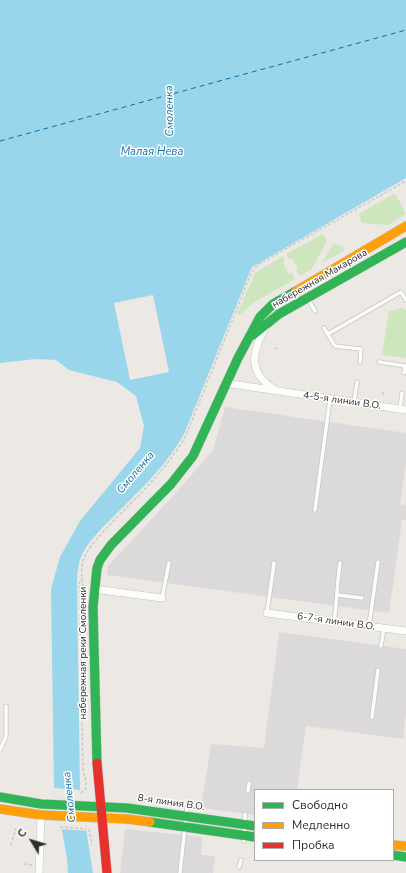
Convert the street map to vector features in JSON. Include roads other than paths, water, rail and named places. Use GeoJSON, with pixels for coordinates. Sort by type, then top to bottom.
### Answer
{"type":"FeatureCollection","features":[{"type":"Feature","properties":{"kind":"main road","name":"набережная Макарова"},"geometry":{"type":"LineString","coordinates":[[250,338],[260,317],[273,304],[406,226]]}},
{"type":"Feature","properties":{"kind":"main road","name":"набережная Макарова"},"geometry":{"type":"LineString","coordinates":[[250,338],[268,322],[406,242]]}},
{"type":"Feature","properties":{"kind":"main road","name":"набережная реки Смоленки"},"geometry":{"type":"LineString","coordinates":[[106,873],[94,687],[94,589],[97,568],[104,552],[171,484],[193,456],[225,383],[250,338]]}},
{"type":"Feature","properties":{"kind":"main road","name":"8-я линия В.О."},"geometry":{"type":"LineString","coordinates":[[0,797],[57,805],[186,812],[254,826]]}},
{"type":"Feature","properties":{"kind":"main road"},"geometry":{"type":"LineString","coordinates":[[0,809],[41,815],[127,819],[184,827],[243,838],[254,837]]}},
{"type":"Feature","properties":{"kind":"main road"},"geometry":{"type":"LineString","coordinates":[[394,845],[406,846]]}},
{"type":"Feature","properties":{"kind":"main road"},"geometry":{"type":"LineString","coordinates":[[394,855],[406,857]]}},
{"type":"Feature","properties":{"kind":"street","name":"4-5-я линии В.О."},"geometry":{"type":"LineString","coordinates":[[268,322],[255,350],[254,363],[256,373],[262,382],[277,391]]}},
{"type":"Feature","properties":{"kind":"street","name":"4-5-я линии В.О."},"geometry":{"type":"LineString","coordinates":[[225,383],[403,410]]}},
{"type":"Feature","properties":{"kind":"street"},"geometry":{"type":"LineString","coordinates":[[94,589],[162,598]]}},
{"type":"Feature","properties":{"kind":"street","name":"6-7-я линии В.О."},"geometry":{"type":"LineString","coordinates":[[267,612],[406,631]]}},
{"type":"Feature","properties":{"kind":"street"},"geometry":{"type":"LineString","coordinates":[[39,873],[41,815]]}},
{"type":"Feature","properties":{"kind":"lane"},"geometry":{"type":"LineString","coordinates":[[328,334],[401,292],[406,300]]}},
{"type":"Feature","properties":{"kind":"lane"},"geometry":{"type":"LineString","coordinates":[[308,298],[315,311]]}},
{"type":"Feature","properties":{"kind":"lane"},"geometry":{"type":"LineString","coordinates":[[324,328],[335,346],[361,350],[360,362]]}},
{"type":"Feature","properties":{"kind":"lane"},"geometry":{"type":"LineString","coordinates":[[379,362],[406,366],[404,373]]}},
{"type":"Feature","properties":{"kind":"lane"},"geometry":{"type":"LineString","coordinates":[[354,402],[357,382]]}},
{"type":"Feature","properties":{"kind":"lane"},"geometry":{"type":"LineString","coordinates":[[402,393],[403,410]]}},
{"type":"Feature","properties":{"kind":"lane"},"geometry":{"type":"LineString","coordinates":[[315,510],[330,399]]}},
{"type":"Feature","properties":{"kind":"lane"},"geometry":{"type":"LineString","coordinates":[[369,626],[378,562]]}},
{"type":"Feature","properties":{"kind":"lane"},"geometry":{"type":"LineString","coordinates":[[162,598],[169,563]]}},
{"type":"Feature","properties":{"kind":"lane"},"geometry":{"type":"LineString","coordinates":[[267,612],[274,563]]}},
{"type":"Feature","properties":{"kind":"lane"},"geometry":{"type":"LineString","coordinates":[[334,622],[338,595],[337,582],[340,563]]}},
{"type":"Feature","properties":{"kind":"lane"},"geometry":{"type":"LineString","coordinates":[[338,595],[362,598]]}},
{"type":"Feature","properties":{"kind":"lane"},"geometry":{"type":"LineString","coordinates":[[381,646],[384,628]]}},
{"type":"Feature","properties":{"kind":"lane"},"geometry":{"type":"LineString","coordinates":[[372,717],[378,670]]}},
{"type":"Feature","properties":{"kind":"lane"},"geometry":{"type":"LineString","coordinates":[[0,750],[6,736],[6,706]]}},
{"type":"Feature","properties":{"kind":"lane"},"geometry":{"type":"LineString","coordinates":[[248,783],[248,791]]}},
{"type":"Feature","properties":{"kind":"lane"},"geometry":{"type":"LineString","coordinates":[[180,873],[186,812]]}},
{"type":"Feature","properties":{"kind":"lane"},"geometry":{"type":"LineString","coordinates":[[243,838],[244,814]]}},
{"type":"Feature","properties":{"kind":"lane"},"geometry":{"type":"LineString","coordinates":[[240,867],[241,860]]}},
{"type":"Feature","properties":{"kind":"water","name":"Малая Нева"},"geometry":{"type":"Polygon","coordinates":[[[0,0],[406,0],[406,178],[252,267],[184,434],[162,466],[95,536],[87,546],[80,559],[77,584],[80,790],[93,873],[68,873],[67,858],[54,788],[51,589],[60,557],[80,521],[140,448],[144,426],[136,396],[117,382],[69,370],[56,360],[36,359],[0,363],[0,0]]]}},
{"type":"Feature","properties":{"kind":"water label","name":"Смоленка"},"geometry":{"type":"Point","coordinates":[170,111]}},
{"type":"Feature","properties":{"kind":"water label","name":"Смоленка"},"geometry":{"type":"Point","coordinates":[136,473]}},
{"type":"Feature","properties":{"kind":"water label","name":"Смоленка"},"geometry":{"type":"Point","coordinates":[70,797]}}]}
